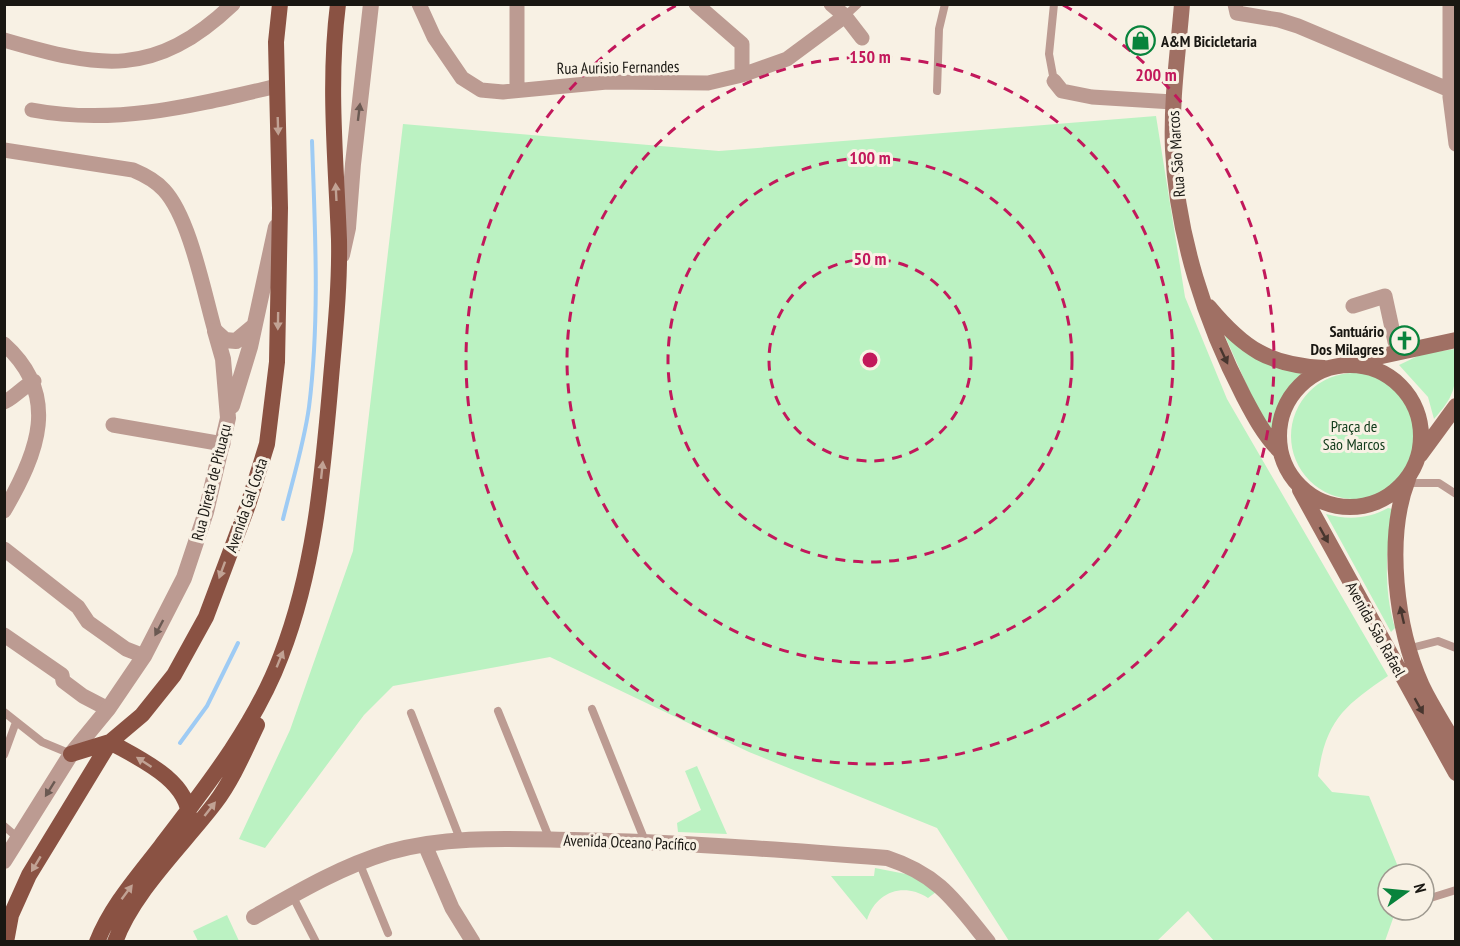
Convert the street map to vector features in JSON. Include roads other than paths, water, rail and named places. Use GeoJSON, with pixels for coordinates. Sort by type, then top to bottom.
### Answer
{"type":"FeatureCollection","features":[{"type":"Feature","properties":{"kind":"main road"},"geometry":{"type":"LineString","coordinates":[[274,4],[276,42]]}},
{"type":"Feature","properties":{"kind":"main road","name":"Avenida Gal Costa"},"geometry":{"type":"LineString","coordinates":[[6,942],[11,915],[29,875],[111,742],[142,715],[174,675],[206,617],[251,495],[267,444],[277,362],[280,208],[276,42],[280,4]]}},
{"type":"Feature","properties":{"kind":"main road"},"geometry":{"type":"LineString","coordinates":[[97,942],[104,925],[121,899],[189,810],[235,743],[270,683],[282,655],[308,569],[322,473],[339,243],[332,88],[338,4]]}},
{"type":"Feature","properties":{"kind":"main road","name":"Rua São Marcos"},"geometry":{"type":"LineString","coordinates":[[1182,4],[1173,102],[1173,151],[1182,218],[1212,329],[1234,378],[1264,432],[1279,450]]}},
{"type":"Feature","properties":{"kind":"main road","name":"Rua São Marcos"},"geometry":{"type":"LineString","coordinates":[[1204,301],[1242,343],[1259,354],[1298,367],[1324,368]]}},
{"type":"Feature","properties":{"kind":"main road"},"geometry":{"type":"LineString","coordinates":[[1455,340],[1324,368],[1304,380],[1288,398],[1281,414],[1278,432],[1279,450],[1296,484],[1310,496],[1326,504],[1363,507],[1380,501],[1407,481],[1418,458],[1455,406]]}},
{"type":"Feature","properties":{"kind":"main road"},"geometry":{"type":"LineString","coordinates":[[1345,364],[1375,369],[1389,376],[1406,392],[1420,420],[1421,443],[1418,458]]}},
{"type":"Feature","properties":{"kind":"main road","name":"Avenida São Rafael"},"geometry":{"type":"LineString","coordinates":[[1407,481],[1394,550],[1401,613],[1422,685],[1455,746]]}},
{"type":"Feature","properties":{"kind":"main road","name":"Avenida São Rafael"},"geometry":{"type":"LineString","coordinates":[[1296,484],[1455,773]]}},
{"type":"Feature","properties":{"kind":"main road"},"geometry":{"type":"LineString","coordinates":[[115,942],[139,898],[216,801],[236,770],[266,705],[270,683]]}},
{"type":"Feature","properties":{"kind":"main road"},"geometry":{"type":"LineString","coordinates":[[71,754],[111,742],[147,762],[174,784],[189,810],[183,843]]}},
{"type":"Feature","properties":{"kind":"street"},"geometry":{"type":"LineString","coordinates":[[4,40],[90,61],[118,63],[140,59],[191,39],[233,4]]}},
{"type":"Feature","properties":{"kind":"street"},"geometry":{"type":"LineString","coordinates":[[337,273],[348,228],[352,164],[371,4]]}},
{"type":"Feature","properties":{"kind":"street","name":"Rua Aurisio Fernandes"},"geometry":{"type":"LineString","coordinates":[[419,4],[434,37],[462,78],[481,90],[517,90],[607,82],[708,83],[742,75],[787,59],[845,16]]}},
{"type":"Feature","properties":{"kind":"street"},"geometry":{"type":"LineString","coordinates":[[517,4],[517,90]]}},
{"type":"Feature","properties":{"kind":"street"},"geometry":{"type":"LineString","coordinates":[[696,4],[742,44],[742,75]]}},
{"type":"Feature","properties":{"kind":"street"},"geometry":{"type":"LineString","coordinates":[[831,4],[845,16],[862,38]]}},
{"type":"Feature","properties":{"kind":"street"},"geometry":{"type":"LineString","coordinates":[[1235,4],[1237,13],[1280,20],[1298,26],[1453,90]]}},
{"type":"Feature","properties":{"kind":"street"},"geometry":{"type":"LineString","coordinates":[[1450,4],[1455,144]]}},
{"type":"Feature","properties":{"kind":"street"},"geometry":{"type":"LineString","coordinates":[[1054,81],[1062,91],[1082,95],[1173,102]]}},
{"type":"Feature","properties":{"kind":"street"},"geometry":{"type":"LineString","coordinates":[[32,110],[61,115],[96,117],[128,114],[177,109],[277,86]]}},
{"type":"Feature","properties":{"kind":"street","name":"Rua Direta de Pituaçu"},"geometry":{"type":"LineString","coordinates":[[4,150],[133,170],[150,177],[164,190],[182,221],[223,359],[228,418],[224,444],[206,512],[184,578],[144,656],[108,709],[71,754],[4,861]]}},
{"type":"Feature","properties":{"kind":"street"},"geometry":{"type":"LineString","coordinates":[[228,418],[254,326],[280,208]]}},
{"type":"Feature","properties":{"kind":"street"},"geometry":{"type":"LineString","coordinates":[[1353,306],[1385,296],[1395,342],[1410,349]]}},
{"type":"Feature","properties":{"kind":"street"},"geometry":{"type":"LineString","coordinates":[[215,331],[225,340],[236,341],[254,326]]}},
{"type":"Feature","properties":{"kind":"street"},"geometry":{"type":"LineString","coordinates":[[4,344],[20,357],[34,381],[39,402],[36,436],[24,470],[4,511]]}},
{"type":"Feature","properties":{"kind":"street"},"geometry":{"type":"LineString","coordinates":[[4,402],[10,401],[20,389],[34,381]]}},
{"type":"Feature","properties":{"kind":"street"},"geometry":{"type":"LineString","coordinates":[[113,425],[224,444]]}},
{"type":"Feature","properties":{"kind":"street"},"geometry":{"type":"LineString","coordinates":[[4,549],[78,607],[88,622],[126,649],[144,656]]}},
{"type":"Feature","properties":{"kind":"street"},"geometry":{"type":"LineString","coordinates":[[4,634],[62,675],[63,681],[83,696],[108,709]]}},
{"type":"Feature","properties":{"kind":"street","name":"Avenida Oceano Pacífico"},"geometry":{"type":"LineString","coordinates":[[254,917],[292,895],[359,862],[425,845],[460,839],[645,842],[887,858],[912,866],[944,888],[988,942]]}},
{"type":"Feature","properties":{"kind":"street"},"geometry":{"type":"LineString","coordinates":[[425,845],[452,908],[473,942]]}},
{"type":"Feature","properties":{"kind":"lane"},"geometry":{"type":"LineString","coordinates":[[845,16],[858,4]]}},
{"type":"Feature","properties":{"kind":"lane"},"geometry":{"type":"LineString","coordinates":[[1054,4],[1049,54],[1054,81]]}},
{"type":"Feature","properties":{"kind":"lane"},"geometry":{"type":"LineString","coordinates":[[937,91],[939,29],[943,5]]}},
{"type":"Feature","properties":{"kind":"lane"},"geometry":{"type":"LineString","coordinates":[[1407,481],[1439,483],[1455,494]]}},
{"type":"Feature","properties":{"kind":"lane"},"geometry":{"type":"LineString","coordinates":[[1411,648],[1438,641],[1455,648]]}},
{"type":"Feature","properties":{"kind":"lane"},"geometry":{"type":"LineString","coordinates":[[592,709],[645,842]]}},
{"type":"Feature","properties":{"kind":"lane"},"geometry":{"type":"LineString","coordinates":[[498,711],[550,840]]}},
{"type":"Feature","properties":{"kind":"lane"},"geometry":{"type":"LineString","coordinates":[[4,712],[42,742],[71,754]]}},
{"type":"Feature","properties":{"kind":"lane"},"geometry":{"type":"LineString","coordinates":[[411,713],[460,839]]}},
{"type":"Feature","properties":{"kind":"lane"},"geometry":{"type":"LineString","coordinates":[[4,755],[16,722]]}},
{"type":"Feature","properties":{"kind":"lane"},"geometry":{"type":"LineString","coordinates":[[4,826],[19,839]]}},
{"type":"Feature","properties":{"kind":"lane"},"geometry":{"type":"LineString","coordinates":[[359,862],[388,933]]}},
{"type":"Feature","properties":{"kind":"lane"},"geometry":{"type":"LineString","coordinates":[[1436,896],[1455,890]]}},
{"type":"Feature","properties":{"kind":"lane"},"geometry":{"type":"LineString","coordinates":[[292,895],[315,942]]}},
{"type":"Feature","properties":{"kind":"waterway"},"geometry":{"type":"LineString","coordinates":[[283,519],[304,435],[315,341],[316,274],[312,141]]}},
{"type":"Feature","properties":{"kind":"waterway"},"geometry":{"type":"LineString","coordinates":[[180,743],[207,706],[238,643]]}},
{"type":"Feature","properties":{"kind":"place","name":"A&M Bicicletaria"},"geometry":{"type":"Point","coordinates":[1140,41]}},
{"type":"Feature","properties":{"kind":"place","name":"Santuário Dos Milagres"},"geometry":{"type":"Point","coordinates":[1405,340]}},
{"type":"Feature","properties":{"kind":"park label","name":"Praça de São Marcos"},"geometry":{"type":"Point","coordinates":[1354,435]}}]}
